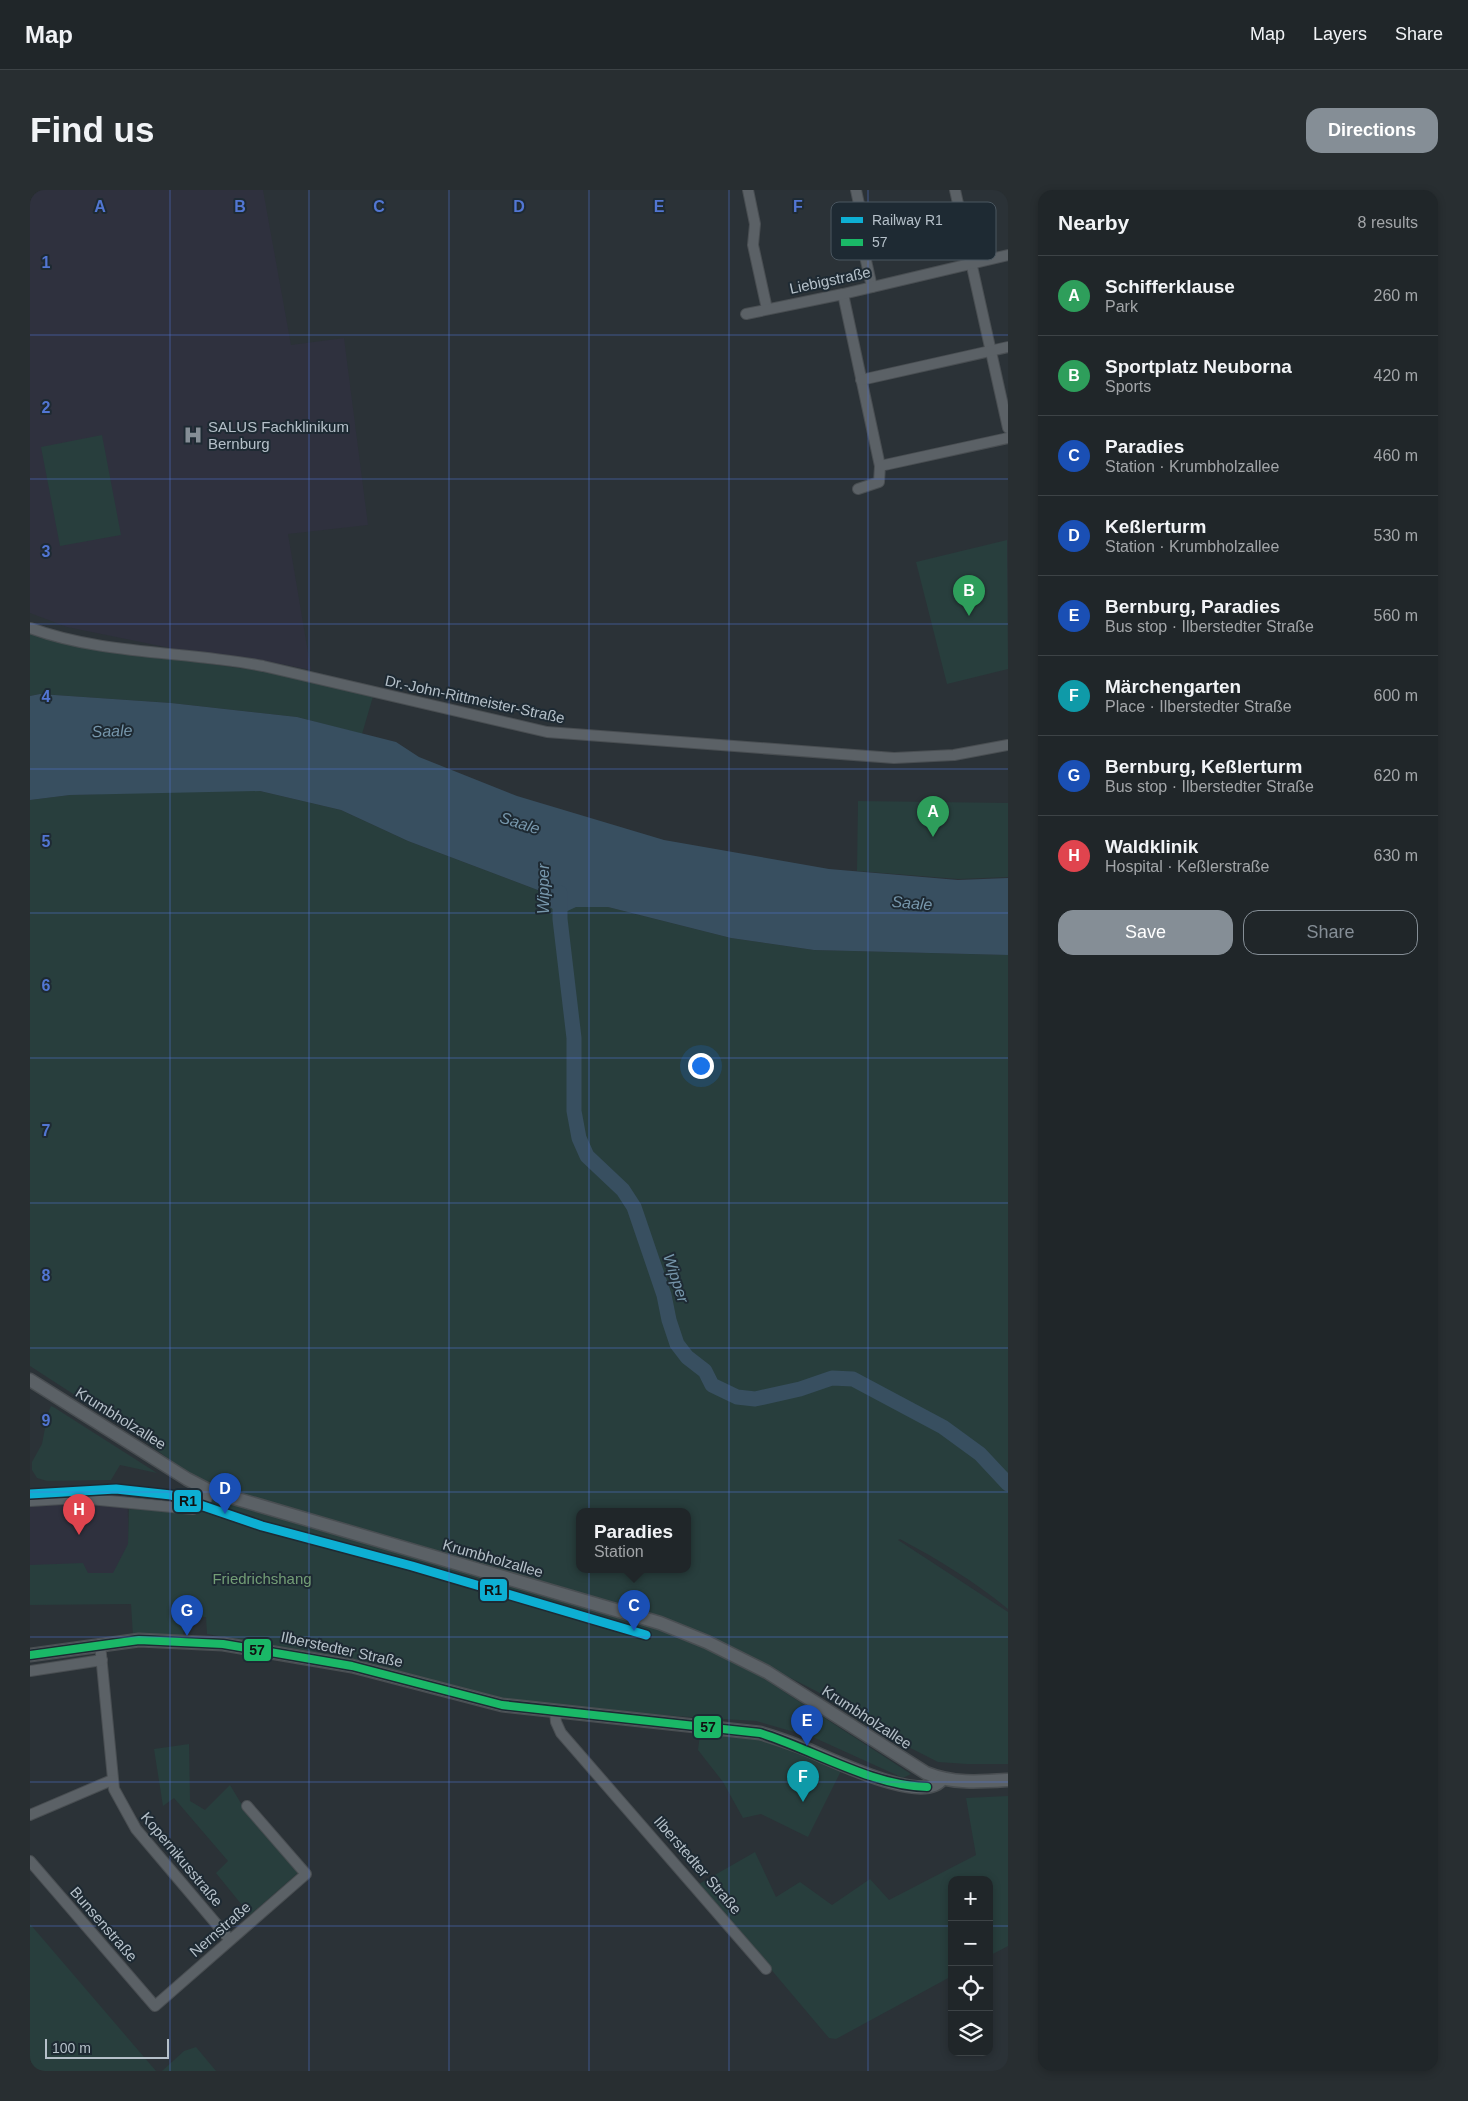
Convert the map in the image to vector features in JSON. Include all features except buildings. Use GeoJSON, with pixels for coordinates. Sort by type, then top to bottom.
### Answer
{"type":"FeatureCollection","features":[{"type":"Feature","properties":{"kind":"street"},"geometry":{"type":"LineString","coordinates":[[748,190],[755,224],[753,246],[767,309]]}},
{"type":"Feature","properties":{"kind":"street"},"geometry":{"type":"LineString","coordinates":[[866,260],[872,287]]}},
{"type":"Feature","properties":{"kind":"street"},"geometry":{"type":"LineString","coordinates":[[969,260],[1008,428]]}},
{"type":"Feature","properties":{"kind":"street","name":"Liebigstraße"},"geometry":{"type":"LineString","coordinates":[[746,314],[843,294],[987,260]]}},
{"type":"Feature","properties":{"kind":"street"},"geometry":{"type":"LineString","coordinates":[[843,294],[881,478],[879,482],[858,489]]}},
{"type":"Feature","properties":{"kind":"street"},"geometry":{"type":"LineString","coordinates":[[861,380],[1008,347]]}},
{"type":"Feature","properties":{"kind":"street"},"geometry":{"type":"LineString","coordinates":[[880,466],[1008,438]]}},
{"type":"Feature","properties":{"kind":"street","name":"Dr.-John-Rittmeister-Straße"},"geometry":{"type":"LineString","coordinates":[[30,628],[73,641],[230,660],[262,666],[547,732],[894,758],[954,755],[1008,745]]}},
{"type":"Feature","properties":{"kind":"street","name":"Krumbholzallee"},"geometry":{"type":"LineString","coordinates":[[30,1380],[210,1491],[660,1624],[707,1642],[780,1680],[914,1767],[942,1779]]}},
{"type":"Feature","properties":{"kind":"street"},"geometry":{"type":"LineString","coordinates":[[30,1502],[79,1498],[194,1509],[205,1502],[210,1491]]}},
{"type":"Feature","properties":{"kind":"street","name":"Ilberstedter Straße"},"geometry":{"type":"LineString","coordinates":[[30,1655],[138,1640],[241,1646],[352,1666],[484,1702],[555,1712],[746,1730],[801,1747],[887,1781],[927,1787],[935,1785],[942,1779]]}},
{"type":"Feature","properties":{"kind":"street","name":"Kopernikusstraße"},"geometry":{"type":"LineString","coordinates":[[100,1644],[112,1780],[120,1803],[136,1829],[230,1940]]}},
{"type":"Feature","properties":{"kind":"street"},"geometry":{"type":"LineString","coordinates":[[30,1671],[102,1660]]}},
{"type":"Feature","properties":{"kind":"street","name":"Ilberstedter Straße"},"geometry":{"type":"LineString","coordinates":[[555,1712],[556,1722],[561,1733],[766,1969]]}},
{"type":"Feature","properties":{"kind":"street"},"geometry":{"type":"LineString","coordinates":[[942,1779],[959,1782],[1008,1780]]}},
{"type":"Feature","properties":{"kind":"street"},"geometry":{"type":"LineString","coordinates":[[30,1815],[112,1780]]}},
{"type":"Feature","properties":{"kind":"street","name":"Nernstraße"},"geometry":{"type":"LineString","coordinates":[[155,2006],[306,1874],[247,1806]]}},
{"type":"Feature","properties":{"kind":"street","name":"Bunsenstraße"},"geometry":{"type":"LineString","coordinates":[[30,1861],[155,2006]]}},
{"type":"Feature","properties":{"kind":"shaded area","name":"SALUS Fachklinikum Bernburg"},"geometry":{"type":"Polygon","coordinates":[[[30,190],[263,190],[291,345],[344,338],[368,525],[288,534],[311,670],[250,658],[190,652],[67,627],[30,613],[30,190]]]}},
{"type":"Feature","properties":{"kind":"shaded area"},"geometry":{"type":"Polygon","coordinates":[[[127,1491],[130,1573],[30,1574],[30,1496],[127,1491]]]}},
{"type":"Feature","properties":{"kind":"green space"},"geometry":{"type":"Polygon","coordinates":[[[102,435],[121,535],[60,546],[41,447],[102,435]]]}},
{"type":"Feature","properties":{"kind":"green space"},"geometry":{"type":"Polygon","coordinates":[[[1007,540],[1008,669],[947,684],[916,562],[1007,540]]]}},
{"type":"Feature","properties":{"kind":"green space"},"geometry":{"type":"Polygon","coordinates":[[[30,631],[84,647],[299,676],[374,693],[362,734],[297,717],[171,703],[40,694],[30,696],[30,631]]]}},
{"type":"Feature","properties":{"kind":"green space"},"geometry":{"type":"Polygon","coordinates":[[[223,790],[260,791],[341,810],[408,841],[543,892],[548,906],[608,907],[731,938],[814,950],[1008,955],[1008,1609],[956,1571],[900,1539],[898,1540],[1008,1612],[1008,1764],[938,1762],[869,1727],[818,1692],[751,1658],[199,1482],[141,1438],[30,1366],[30,800],[70,795],[223,790]]]}},
{"type":"Feature","properties":{"kind":"green space"},"geometry":{"type":"Polygon","coordinates":[[[858,801],[1008,803],[1008,877],[958,879],[857,871],[858,801]]]}},
{"type":"Feature","properties":{"kind":"green space"},"geometry":{"type":"Polygon","coordinates":[[[51,1406],[157,1473],[120,1465],[111,1480],[47,1481],[37,1478],[32,1470],[32,1462],[42,1444],[51,1406]]]}},
{"type":"Feature","properties":{"kind":"green space","name":"Friedrichshang"},"geometry":{"type":"Polygon","coordinates":[[[210,1500],[226,1500],[657,1628],[709,1650],[763,1678],[911,1774],[903,1778],[815,1738],[756,1721],[563,1709],[504,1699],[358,1661],[207,1634],[206,1617],[185,1616],[183,1636],[133,1636],[131,1604],[30,1605],[30,1565],[83,1563],[88,1573],[113,1573],[128,1544],[129,1509],[197,1513],[203,1510],[210,1500]]]}},
{"type":"Feature","properties":{"kind":"green space"},"geometry":{"type":"Polygon","coordinates":[[[700,1734],[766,1738],[841,1771],[808,1837],[761,1814],[743,1818],[723,1782],[698,1750],[700,1734]]]}},
{"type":"Feature","properties":{"kind":"green space"},"geometry":{"type":"Polygon","coordinates":[[[189,1744],[190,1801],[205,1810],[230,1785],[245,1810],[299,1872],[250,1915],[216,1873],[228,1861],[174,1798],[163,1806],[154,1749],[189,1744]]]}},
{"type":"Feature","properties":{"kind":"green space"},"geometry":{"type":"Polygon","coordinates":[[[1008,1796],[1008,1946],[993,1954],[993,1876],[948,1876],[948,1978],[836,2039],[829,2038],[699,1884],[755,1852],[776,1897],[800,1882],[832,1905],[870,1879],[889,1900],[976,1855],[966,1798],[1008,1796]]]}},
{"type":"Feature","properties":{"kind":"green space"},"geometry":{"type":"Polygon","coordinates":[[[30,1924],[156,2071],[30,2071],[30,1924]]]}},
{"type":"Feature","properties":{"kind":"green space"},"geometry":{"type":"Polygon","coordinates":[[[196,2047],[216,2071],[162,2071],[184,2051],[196,2047]]]}},
{"type":"Feature","properties":{"kind":"water","name":"Saale"},"geometry":{"type":"Polygon","coordinates":[[[40,694],[171,703],[297,717],[396,742],[419,757],[517,796],[664,840],[829,869],[958,880],[1008,878],[1008,955],[814,950],[731,938],[608,907],[576,907],[561,914],[548,906],[543,892],[408,841],[341,810],[260,791],[70,795],[30,800],[30,696],[40,694]]]}},
{"type":"Feature","properties":{"kind":"waterway","name":"Wipper"},"geometry":{"type":"LineString","coordinates":[[560,893],[560,919],[574,1038],[574,1111],[579,1138],[587,1156],[623,1190],[634,1207],[664,1295],[669,1320],[677,1344],[687,1357],[705,1371],[712,1385],[737,1397],[755,1399],[800,1389],[832,1378],[853,1379],[943,1427],[980,1454],[1008,1484]]}},
{"type":"Feature","properties":{"kind":"rail line","name":"R1"},"geometry":{"type":"LineString","coordinates":[[30,1494],[116,1489],[171,1495],[262,1526],[412,1566],[646,1635]]}},
{"type":"Feature","properties":{"kind":"transit line","name":"57"},"geometry":{"type":"LineString","coordinates":[[30,1655],[139,1640],[223,1644],[352,1666],[502,1705],[760,1733],[885,1781],[927,1787]]}},
{"type":"Feature","properties":{"kind":"place","name":"SALUS Fachklinikum Bernburg"},"geometry":{"type":"Point","coordinates":[193,435]}},
{"type":"Feature","properties":{"kind":"place","name":"Sportplatz Neuborna"},"geometry":{"type":"Point","coordinates":[969,616]}},
{"type":"Feature","properties":{"kind":"place","name":"Schifferklause"},"geometry":{"type":"Point","coordinates":[933,837]}},
{"type":"Feature","properties":{"kind":"place","name":"Keßlerturm"},"geometry":{"type":"Point","coordinates":[225,1514]}},
{"type":"Feature","properties":{"kind":"place","name":"Waldklinik"},"geometry":{"type":"Point","coordinates":[79,1535]}},
{"type":"Feature","properties":{"kind":"place","name":"Paradies"},"geometry":{"type":"Point","coordinates":[634,1631]}},
{"type":"Feature","properties":{"kind":"place","name":"Bernburg, Keßlerturm"},"geometry":{"type":"Point","coordinates":[187,1636]}},
{"type":"Feature","properties":{"kind":"place","name":"Bernburg, Paradies"},"geometry":{"type":"Point","coordinates":[807,1746]}},
{"type":"Feature","properties":{"kind":"place","name":"Märchengarten"},"geometry":{"type":"Point","coordinates":[803,1802]}}]}
